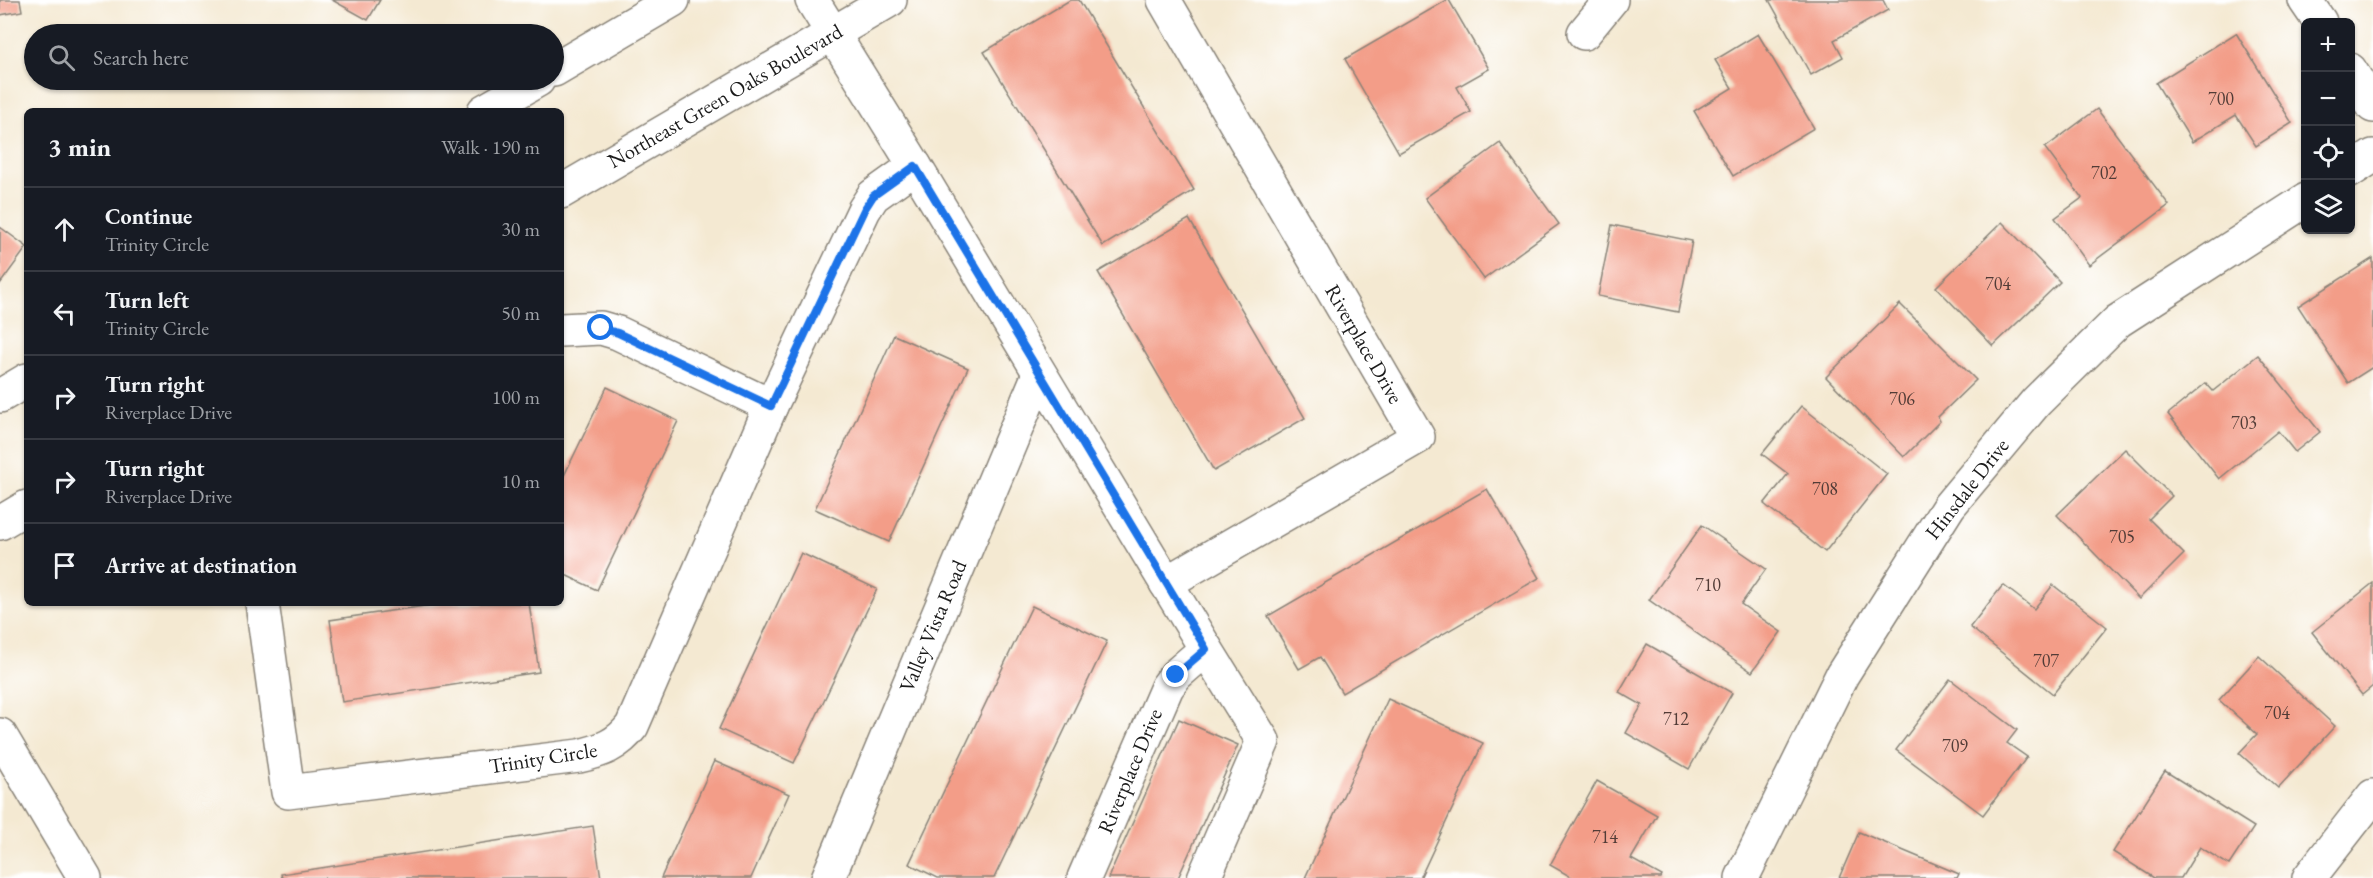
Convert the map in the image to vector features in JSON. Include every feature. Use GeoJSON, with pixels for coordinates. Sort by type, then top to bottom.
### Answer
{"type":"FeatureCollection","features":[{"type":"Feature","properties":{"kind":"street"},"geometry":{"type":"LineString","coordinates":[[564,64],[673,0]]}},
{"type":"Feature","properties":{"kind":"street"},"geometry":{"type":"LineString","coordinates":[[812,0],[1263,741],[1204,878]]}},
{"type":"Feature","properties":{"kind":"street","name":"Northeast Green Oaks Boulevard"},"geometry":{"type":"LineString","coordinates":[[564,190],[890,0]]}},
{"type":"Feature","properties":{"kind":"street","name":"Riverplace Drive"},"geometry":{"type":"LineString","coordinates":[[1164,0],[1418,437],[1166,583]]}},
{"type":"Feature","properties":{"kind":"street"},"geometry":{"type":"LineString","coordinates":[[1584,33],[1611,0]]}},
{"type":"Feature","properties":{"kind":"street"},"geometry":{"type":"LineString","coordinates":[[2305,0],[2317,18]]}},
{"type":"Feature","properties":{"kind":"street"},"geometry":{"type":"LineString","coordinates":[[2351,72],[2373,105]]}},
{"type":"Feature","properties":{"kind":"street"},"geometry":{"type":"LineString","coordinates":[[489,108],[521,90]]}},
{"type":"Feature","properties":{"kind":"street"},"geometry":{"type":"LineString","coordinates":[[2355,168],[2373,156]]}},
{"type":"Feature","properties":{"kind":"street","name":"Trinity Circle"},"geometry":{"type":"LineString","coordinates":[[262,606],[288,792],[579,756],[611,746],[632,726],[771,406],[864,210],[873,196],[915,166]]}},
{"type":"Feature","properties":{"kind":"street","name":"Hinsdale Drive"},"geometry":{"type":"LineString","coordinates":[[1742,878],[1842,675],[1949,506],[2036,402],[2118,321],[2301,203]]}},
{"type":"Feature","properties":{"kind":"street"},"geometry":{"type":"LineString","coordinates":[[564,330],[601,328],[618,333],[771,406]]}},
{"type":"Feature","properties":{"kind":"street","name":"Valley Vista Road"},"geometry":{"type":"LineString","coordinates":[[828,878],[1039,374]]}},
{"type":"Feature","properties":{"kind":"street"},"geometry":{"type":"LineString","coordinates":[[0,396],[24,382]]}},
{"type":"Feature","properties":{"kind":"street"},"geometry":{"type":"LineString","coordinates":[[0,523],[24,509]]}},
{"type":"Feature","properties":{"kind":"street","name":"Riverplace Drive"},"geometry":{"type":"LineString","coordinates":[[1084,878],[1167,687],[1176,675],[1206,649]]}},
{"type":"Feature","properties":{"kind":"street"},"geometry":{"type":"LineString","coordinates":[[0,735],[85,878]]}},
{"type":"Feature","properties":{"kind":"street"},"geometry":{"type":"LineString","coordinates":[[2309,878],[2373,796]]}},
{"type":"Feature","properties":{"kind":"building"},"geometry":{"type":"Polygon","coordinates":[[[0,0],[20,0],[22,11],[0,15],[0,0]]]}},
{"type":"Feature","properties":{"kind":"building"},"geometry":{"type":"Polygon","coordinates":[[[332,0],[380,0],[368,20],[332,0]]]}},
{"type":"Feature","properties":{"kind":"building"},"geometry":{"type":"Polygon","coordinates":[[[1070,0],[1079,0],[1194,190],[1103,246],[984,52],[1070,0]]]}},
{"type":"Feature","properties":{"kind":"building"},"geometry":{"type":"Polygon","coordinates":[[[1447,0],[1489,69],[1457,87],[1471,112],[1399,153],[1345,59],[1447,0]]]}},
{"type":"Feature","properties":{"kind":"building"},"geometry":{"type":"Polygon","coordinates":[[[1769,0],[1883,0],[1888,10],[1834,40],[1843,57],[1811,75],[1769,0]]]}},
{"type":"Feature","properties":{"kind":"building"},"geometry":{"type":"Polygon","coordinates":[[[2236,33],[2292,123],[2256,146],[2236,115],[2192,142],[2156,83],[2236,33]]]}},
{"type":"Feature","properties":{"kind":"building"},"geometry":{"type":"Polygon","coordinates":[[[1758,34],[1814,128],[1733,176],[1694,111],[1732,88],[1715,60],[1758,34]]]}},
{"type":"Feature","properties":{"kind":"building"},"geometry":{"type":"Polygon","coordinates":[[[2097,109],[2169,205],[2089,265],[2055,218],[2082,198],[2045,148],[2097,109]]]}},
{"type":"Feature","properties":{"kind":"building"},"geometry":{"type":"Polygon","coordinates":[[[1500,143],[1559,224],[1484,279],[1425,198],[1500,143]]]}},
{"type":"Feature","properties":{"kind":"building"},"geometry":{"type":"Polygon","coordinates":[[[1189,219],[1305,418],[1214,471],[1098,272],[1189,219]]]}},
{"type":"Feature","properties":{"kind":"building"},"geometry":{"type":"Polygon","coordinates":[[[2002,222],[2060,282],[1993,346],[1936,287],[2002,222]]]}},
{"type":"Feature","properties":{"kind":"building"},"geometry":{"type":"Polygon","coordinates":[[[1612,225],[1692,241],[1678,312],[1598,296],[1612,225]]]}},
{"type":"Feature","properties":{"kind":"building"},"geometry":{"type":"Polygon","coordinates":[[[0,227],[24,245],[24,251],[0,284],[0,227]]]}},
{"type":"Feature","properties":{"kind":"building"},"geometry":{"type":"Polygon","coordinates":[[[2373,258],[2373,367],[2348,383],[2298,306],[2373,258]]]}},
{"type":"Feature","properties":{"kind":"building"},"geometry":{"type":"Polygon","coordinates":[[[1900,304],[1976,380],[1938,417],[1940,421],[1904,457],[1826,377],[1900,304]]]}},
{"type":"Feature","properties":{"kind":"building"},"geometry":{"type":"Polygon","coordinates":[[[894,335],[968,368],[889,542],[815,509],[894,335]]]}},
{"type":"Feature","properties":{"kind":"building"},"geometry":{"type":"Polygon","coordinates":[[[2258,355],[2320,432],[2295,452],[2278,431],[2219,479],[2168,414],[2206,383],[2213,391],[2258,355]]]}},
{"type":"Feature","properties":{"kind":"building"},"geometry":{"type":"Polygon","coordinates":[[[607,387],[678,421],[597,590],[564,574],[564,476],[607,387]]]}},
{"type":"Feature","properties":{"kind":"building"},"geometry":{"type":"Polygon","coordinates":[[[1801,406],[1887,474],[1825,552],[1764,504],[1788,474],[1762,454],[1801,406]]]}},
{"type":"Feature","properties":{"kind":"building"},"geometry":{"type":"Polygon","coordinates":[[[2125,449],[2172,496],[2149,519],[2184,554],[2139,599],[2057,515],[2125,449]]]}},
{"type":"Feature","properties":{"kind":"building"},"geometry":{"type":"Polygon","coordinates":[[[1487,489],[1539,578],[1342,693],[1320,657],[1299,669],[1268,616],[1487,489]]]}},
{"type":"Feature","properties":{"kind":"building"},"geometry":{"type":"Polygon","coordinates":[[[1702,525],[1766,569],[1741,604],[1781,632],[1752,672],[1649,600],[1702,525]]]}},
{"type":"Feature","properties":{"kind":"building"},"geometry":{"type":"Polygon","coordinates":[[[801,553],[877,589],[794,763],[719,729],[801,553]]]}},
{"type":"Feature","properties":{"kind":"building"},"geometry":{"type":"Polygon","coordinates":[[[2373,583],[2373,686],[2362,695],[2312,632],[2373,583]]]}},
{"type":"Feature","properties":{"kind":"building"},"geometry":{"type":"Polygon","coordinates":[[[2003,585],[2034,609],[2053,585],[2107,627],[2053,694],[1970,627],[2003,585]]]}},
{"type":"Feature","properties":{"kind":"building"},"geometry":{"type":"Polygon","coordinates":[[[425,606],[529,606],[539,672],[342,702],[330,620],[425,606]]]}},
{"type":"Feature","properties":{"kind":"building"},"geometry":{"type":"Polygon","coordinates":[[[1032,606],[1107,641],[994,878],[938,878],[909,864],[1032,606]]]}},
{"type":"Feature","properties":{"kind":"building"},"geometry":{"type":"Polygon","coordinates":[[[1647,644],[1732,693],[1689,769],[1626,733],[1642,705],[1619,692],[1647,644]]]}},
{"type":"Feature","properties":{"kind":"building"},"geometry":{"type":"Polygon","coordinates":[[[2259,656],[2335,726],[2278,788],[2239,753],[2257,734],[2219,700],[2259,656]]]}},
{"type":"Feature","properties":{"kind":"building"},"geometry":{"type":"Polygon","coordinates":[[[1950,679],[2017,730],[2007,743],[2027,757],[1983,815],[1896,750],[1950,679]]]}},
{"type":"Feature","properties":{"kind":"building"},"geometry":{"type":"Polygon","coordinates":[[[1388,699],[1483,743],[1420,878],[1305,878],[1388,699]]]}},
{"type":"Feature","properties":{"kind":"building"},"geometry":{"type":"Polygon","coordinates":[[[1179,719],[1238,745],[1178,878],[1108,878],[1179,719]]]}},
{"type":"Feature","properties":{"kind":"building"},"geometry":{"type":"Polygon","coordinates":[[[714,761],[789,794],[751,878],[661,878],[714,761]]]}},
{"type":"Feature","properties":{"kind":"building"},"geometry":{"type":"Polygon","coordinates":[[[2165,771],[2254,827],[2229,865],[2200,847],[2181,878],[2154,878],[2113,852],[2165,771]]]}},
{"type":"Feature","properties":{"kind":"building"},"geometry":{"type":"Polygon","coordinates":[[[1597,781],[1657,815],[1631,859],[1662,876],[1661,878],[1573,878],[1550,865],[1597,781]]]}},
{"type":"Feature","properties":{"kind":"building"},"geometry":{"type":"Polygon","coordinates":[[[593,826],[601,878],[282,878],[281,874],[593,826]]]}},
{"type":"Feature","properties":{"kind":"building"},"geometry":{"type":"Polygon","coordinates":[[[1859,832],[1959,874],[1957,878],[1839,878],[1859,832]]]}},
{"type":"Feature","properties":{"kind":"route"},"geometry":{"type":"LineString","coordinates":[[601,328],[618,333],[771,406],[864,210],[873,196],[915,166],[1206,649],[1176,675]]}}]}
